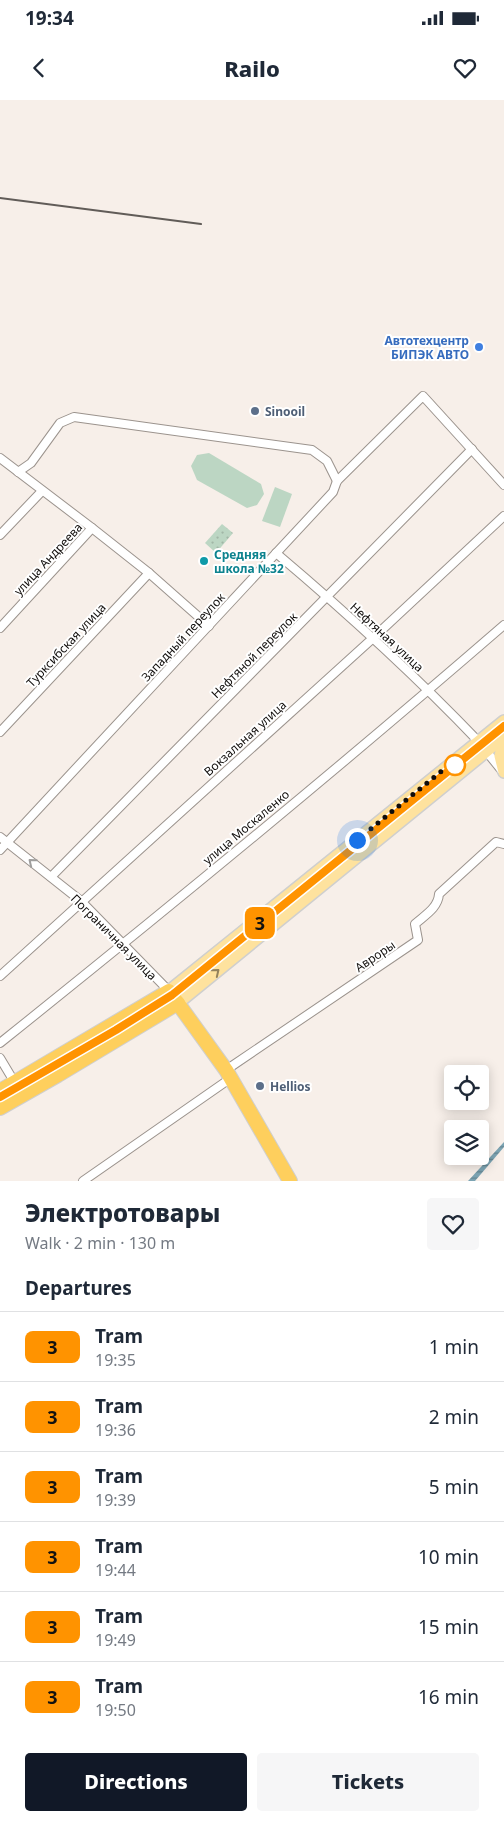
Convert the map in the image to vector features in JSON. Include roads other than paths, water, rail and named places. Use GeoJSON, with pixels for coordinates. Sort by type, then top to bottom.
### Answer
{"type":"FeatureCollection","features":[{"type":"Feature","properties":{"kind":"highway","name":"Пограничная улица"},"geometry":{"type":"LineString","coordinates":[[168,991],[228,1074],[290,1181]]}},
{"type":"Feature","properties":{"kind":"highway"},"geometry":{"type":"LineString","coordinates":[[0,1091],[168,991]]}},
{"type":"Feature","properties":{"kind":"highway"},"geometry":{"type":"LineString","coordinates":[[0,1108],[178,1003]]}},
{"type":"Feature","properties":{"kind":"main road"},"geometry":{"type":"LineString","coordinates":[[178,1003],[482,746],[504,721]]}},
{"type":"Feature","properties":{"kind":"main road"},"geometry":{"type":"LineString","coordinates":[[168,991],[482,746],[504,737]]}},
{"type":"Feature","properties":{"kind":"main road"},"geometry":{"type":"LineString","coordinates":[[504,737],[500,756],[504,773]]}},
{"type":"Feature","properties":{"kind":"street","name":"Западный переулок"},"geometry":{"type":"LineString","coordinates":[[0,850],[333,492],[337,481],[423,396],[472,449]]}},
{"type":"Feature","properties":{"kind":"street"},"geometry":{"type":"LineString","coordinates":[[18,472],[30,463],[60,423],[74,417],[312,450],[327,462],[337,481]]}},
{"type":"Feature","properties":{"kind":"street"},"geometry":{"type":"LineString","coordinates":[[472,449],[504,485]]}},
{"type":"Feature","properties":{"kind":"street","name":"Нефтяной переулок"},"geometry":{"type":"LineString","coordinates":[[51,877],[472,449]]}},
{"type":"Feature","properties":{"kind":"street"},"geometry":{"type":"LineString","coordinates":[[2,462],[18,472],[149,573],[209,626]]}},
{"type":"Feature","properties":{"kind":"street"},"geometry":{"type":"LineString","coordinates":[[0,535],[42,491]]}},
{"type":"Feature","properties":{"kind":"street","name":"Вокзальная улица"},"geometry":{"type":"LineString","coordinates":[[0,976],[372,639],[504,516]]}},
{"type":"Feature","properties":{"kind":"street","name":"улица Андреева"},"geometry":{"type":"LineString","coordinates":[[0,628],[92,528]]}},
{"type":"Feature","properties":{"kind":"street","name":"Нефтяная улица"},"geometry":{"type":"LineString","coordinates":[[276,553],[328,596],[372,639],[429,690],[482,746],[504,773]]}},
{"type":"Feature","properties":{"kind":"street","name":"Турксибская улица"},"geometry":{"type":"LineString","coordinates":[[0,732],[149,573]]}},
{"type":"Feature","properties":{"kind":"street","name":"улица Москаленко"},"geometry":{"type":"LineString","coordinates":[[0,1043],[123,945],[429,690],[504,625]]}},
{"type":"Feature","properties":{"kind":"street","name":"Пограничная улица"},"geometry":{"type":"LineString","coordinates":[[0,837],[81,901],[168,991]]}},
{"type":"Feature","properties":{"kind":"street","name":"Авроры"},"geometry":{"type":"LineString","coordinates":[[82,1181],[228,1074],[418,940],[415,924],[435,907],[439,900],[439,894],[496,842],[504,844]]}},
{"type":"Feature","properties":{"kind":"street"},"geometry":{"type":"LineString","coordinates":[[0,1058],[15,1083]]}},
{"type":"Feature","properties":{"kind":"water"},"geometry":{"type":"Polygon","coordinates":[[[504,1142],[504,1147],[489,1165],[489,1158],[504,1142]]]}},
{"type":"Feature","properties":{"kind":"water"},"geometry":{"type":"Polygon","coordinates":[[[483,1165],[489,1165],[475,1181],[468,1181],[483,1165]]]}},
{"type":"Feature","properties":{"kind":"tram line"},"geometry":{"type":"LineString","coordinates":[[0,1097],[116,1030],[172,995],[504,726]]}},
{"type":"Feature","properties":{"kind":"tram line","name":"3"},"geometry":{"type":"LineString","coordinates":[[0,1097],[116,1030],[172,995],[504,726]]}},
{"type":"Feature","properties":{"kind":"railway"},"geometry":{"type":"LineString","coordinates":[[0,198],[201,224]]}},
{"type":"Feature","properties":{"kind":"place","name":"Автотехцентр БИПЭК АВТО"},"geometry":{"type":"Point","coordinates":[479,347]}},
{"type":"Feature","properties":{"kind":"place","name":"Sinooil"},"geometry":{"type":"Point","coordinates":[255,411]}},
{"type":"Feature","properties":{"kind":"place","name":"Средняя школа №32"},"geometry":{"type":"Point","coordinates":[204,561]}},
{"type":"Feature","properties":{"kind":"place","name":"Hellios"},"geometry":{"type":"Point","coordinates":[260,1086]}}]}
